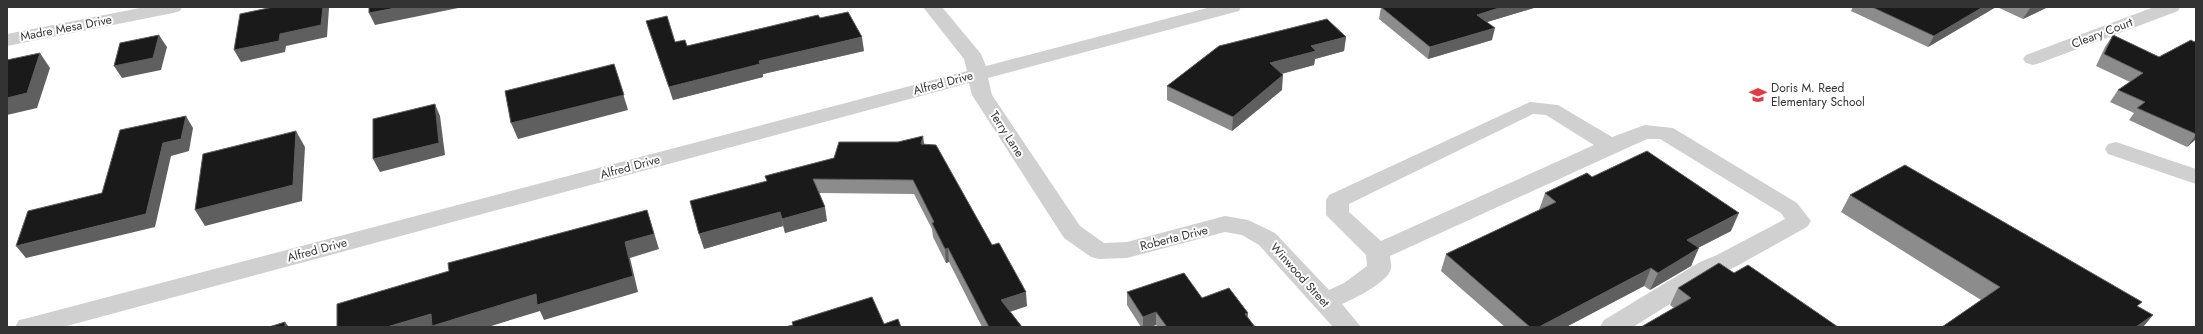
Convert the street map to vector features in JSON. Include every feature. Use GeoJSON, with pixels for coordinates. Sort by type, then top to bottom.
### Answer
{"type":"FeatureCollection","features":[{"type":"Feature","properties":{"kind":"street","name":"Madre Mesa Drive"},"geometry":{"type":"LineString","coordinates":[[7,40],[173,7]]}},
{"type":"Feature","properties":{"kind":"street","name":"Terry Lane"},"geometry":{"type":"LineString","coordinates":[[932,7],[974,58],[982,95],[1072,232],[1099,251]]}},
{"type":"Feature","properties":{"kind":"street","name":"Alfred Drive"},"geometry":{"type":"LineString","coordinates":[[28,327],[1232,7]]}},
{"type":"Feature","properties":{"kind":"street","name":"Cleary Court"},"geometry":{"type":"LineString","coordinates":[[2034,59],[2171,7]]}},
{"type":"Feature","properties":{"kind":"street"},"geometry":{"type":"LineString","coordinates":[[1325,302],[1353,289],[1379,269],[1378,252],[1338,215],[1337,200],[1530,108],[1551,108],[1611,146]]}},
{"type":"Feature","properties":{"kind":"street"},"geometry":{"type":"LineString","coordinates":[[1378,252],[1644,132],[1665,133],[1789,208],[1799,221],[1726,261],[1709,268],[1613,327]]}},
{"type":"Feature","properties":{"kind":"street"},"geometry":{"type":"LineString","coordinates":[[2116,149],[2196,177]]}},
{"type":"Feature","properties":{"kind":"street","name":"Roberta Drive"},"geometry":{"type":"LineString","coordinates":[[1099,251],[1127,250],[1225,224],[1248,228]]}},
{"type":"Feature","properties":{"kind":"street","name":"Winwood Street"},"geometry":{"type":"LineString","coordinates":[[1248,228],[1267,239],[1348,327]]}},
{"type":"Feature","properties":{"kind":"building"},"geometry":{"type":"Polygon","coordinates":[[[273,7],[323,7],[321,25],[280,34],[279,41],[234,50],[240,14],[273,7]]]}},
{"type":"Feature","properties":{"kind":"building"},"geometry":{"type":"Polygon","coordinates":[[[369,7],[401,7],[369,13],[369,7]]]}},
{"type":"Feature","properties":{"kind":"building"},"geometry":{"type":"Polygon","coordinates":[[[1381,7],[1502,7],[1477,15],[1495,28],[1430,47],[1381,7]]]}},
{"type":"Feature","properties":{"kind":"building"},"geometry":{"type":"Polygon","coordinates":[[[1872,7],[1983,7],[1934,36],[1872,7]]]}},
{"type":"Feature","properties":{"kind":"building"},"geometry":{"type":"Polygon","coordinates":[[[848,12],[862,37],[759,61],[760,64],[669,87],[646,21],[667,16],[675,42],[685,40],[687,46],[818,15],[820,18],[848,12]]]}},
{"type":"Feature","properties":{"kind":"building"},"geometry":{"type":"Polygon","coordinates":[[[1327,19],[1346,37],[1311,46],[1316,51],[1270,63],[1283,75],[1233,117],[1167,86],[1219,46],[1327,19]]]}},
{"type":"Feature","properties":{"kind":"building"},"geometry":{"type":"Polygon","coordinates":[[[159,35],[153,58],[114,66],[120,43],[159,35]]]}},
{"type":"Feature","properties":{"kind":"building"},"geometry":{"type":"Polygon","coordinates":[[[2113,35],[2159,57],[2191,40],[2194,42],[2196,41],[2196,134],[2137,108],[2145,102],[2118,90],[2143,73],[2104,54],[2113,35]]]}},
{"type":"Feature","properties":{"kind":"building"},"geometry":{"type":"Polygon","coordinates":[[[40,53],[27,93],[7,98],[7,60],[40,53]]]}},
{"type":"Feature","properties":{"kind":"building"},"geometry":{"type":"Polygon","coordinates":[[[614,64],[624,95],[511,123],[505,91],[614,64]]]}},
{"type":"Feature","properties":{"kind":"building"},"geometry":{"type":"Polygon","coordinates":[[[435,104],[439,143],[373,159],[373,119],[435,104]]]}},
{"type":"Feature","properties":{"kind":"building"},"geometry":{"type":"Polygon","coordinates":[[[186,116],[181,139],[163,143],[146,214],[16,246],[28,211],[102,193],[120,130],[186,116]]]}},
{"type":"Feature","properties":{"kind":"building"},"geometry":{"type":"Polygon","coordinates":[[[296,131],[293,185],[195,210],[203,154],[296,131]]]}},
{"type":"Feature","properties":{"kind":"building"},"geometry":{"type":"Polygon","coordinates":[[[923,136],[921,144],[936,145],[992,245],[999,243],[1026,292],[1001,300],[1022,327],[989,327],[948,248],[945,249],[932,223],[934,222],[913,180],[813,179],[825,207],[782,219],[780,212],[699,234],[690,201],[767,181],[765,176],[834,158],[839,142],[898,142],[923,136]]]}},
{"type":"Feature","properties":{"kind":"building"},"geometry":{"type":"Polygon","coordinates":[[[1647,151],[1739,213],[1687,240],[1699,248],[1658,273],[1651,268],[1539,327],[1530,327],[1446,254],[1556,202],[1545,193],[1587,173],[1592,177],[1647,151]]]}},
{"type":"Feature","properties":{"kind":"building"},"geometry":{"type":"Polygon","coordinates":[[[1905,165],[2142,302],[2137,306],[2153,315],[2136,327],[1942,327],[2000,287],[1850,195],[1905,165]]]}},
{"type":"Feature","properties":{"kind":"building"},"geometry":{"type":"Polygon","coordinates":[[[647,210],[654,234],[625,242],[633,276],[537,305],[536,294],[432,326],[431,314],[387,327],[337,327],[337,304],[449,271],[448,263],[647,210]]]}},
{"type":"Feature","properties":{"kind":"building"},"geometry":{"type":"Polygon","coordinates":[[[1719,263],[1734,273],[1748,265],[1838,327],[1641,327],[1691,298],[1678,288],[1719,263]]]}},
{"type":"Feature","properties":{"kind":"building"},"geometry":{"type":"Polygon","coordinates":[[[1184,273],[1202,298],[1229,288],[1248,313],[1245,314],[1255,327],[1167,327],[1156,312],[1143,317],[1127,292],[1184,273]]]}},
{"type":"Feature","properties":{"kind":"building"},"geometry":{"type":"Polygon","coordinates":[[[872,297],[884,324],[898,319],[901,327],[785,327],[793,325],[792,322],[872,297]]]}},
{"type":"Feature","properties":{"kind":"building"},"geometry":{"type":"Polygon","coordinates":[[[285,322],[285,327],[269,327],[285,322]]]}},
{"type":"Feature","properties":{"kind":"place","name":"Doris M. Reed Elementary School"},"geometry":{"type":"Point","coordinates":[1758,95]}}]}
